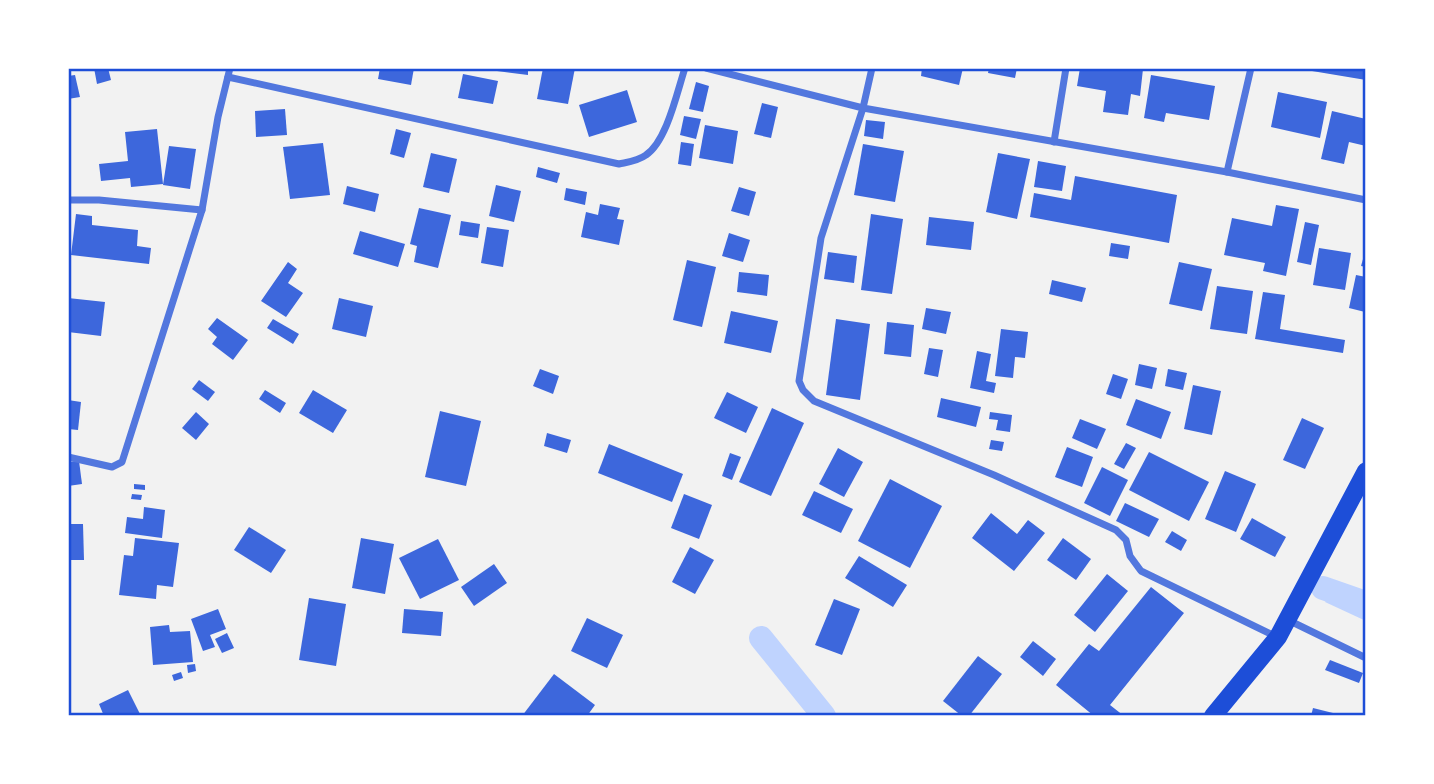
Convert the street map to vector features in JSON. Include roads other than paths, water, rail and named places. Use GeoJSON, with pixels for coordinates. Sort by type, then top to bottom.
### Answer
{"type":"FeatureCollection","features":[{"type":"Feature","properties":{"kind":"main road"},"geometry":{"type":"LineString","coordinates":[[1213,716],[1278,637],[1366,471]]}},
{"type":"Feature","properties":{"kind":"street"},"geometry":{"type":"LineString","coordinates":[[68,457],[112,467],[122,461],[202,210],[218,117],[230,68]]}},
{"type":"Feature","properties":{"kind":"street"},"geometry":{"type":"LineString","coordinates":[[228,77],[619,164],[648,154],[660,140],[685,68]]}},
{"type":"Feature","properties":{"kind":"street"},"geometry":{"type":"LineString","coordinates":[[706,68],[863,108],[1227,172],[1366,200]]}},
{"type":"Feature","properties":{"kind":"street"},"geometry":{"type":"LineString","coordinates":[[872,68],[863,108],[821,239],[799,381],[803,390],[814,401],[994,475],[1116,530],[1126,540],[1130,556],[1141,571],[1278,637]]}},
{"type":"Feature","properties":{"kind":"street"},"geometry":{"type":"LineString","coordinates":[[1054,142],[1066,68]]}},
{"type":"Feature","properties":{"kind":"street"},"geometry":{"type":"LineString","coordinates":[[1227,172],[1251,68]]}},
{"type":"Feature","properties":{"kind":"street"},"geometry":{"type":"LineString","coordinates":[[68,200],[202,210]]}},
{"type":"Feature","properties":{"kind":"street"},"geometry":{"type":"LineString","coordinates":[[1288,620],[1366,658]]}},
{"type":"Feature","properties":{"kind":"water"},"geometry":{"type":"Polygon","coordinates":[[[1338,584],[1366,593],[1366,621],[1325,602],[1338,584]]]}},
{"type":"Feature","properties":{"kind":"waterway"},"geometry":{"type":"LineString","coordinates":[[1323,588],[1366,603]]}},
{"type":"Feature","properties":{"kind":"waterway"},"geometry":{"type":"LineString","coordinates":[[761,638],[824,716]]}}]}
